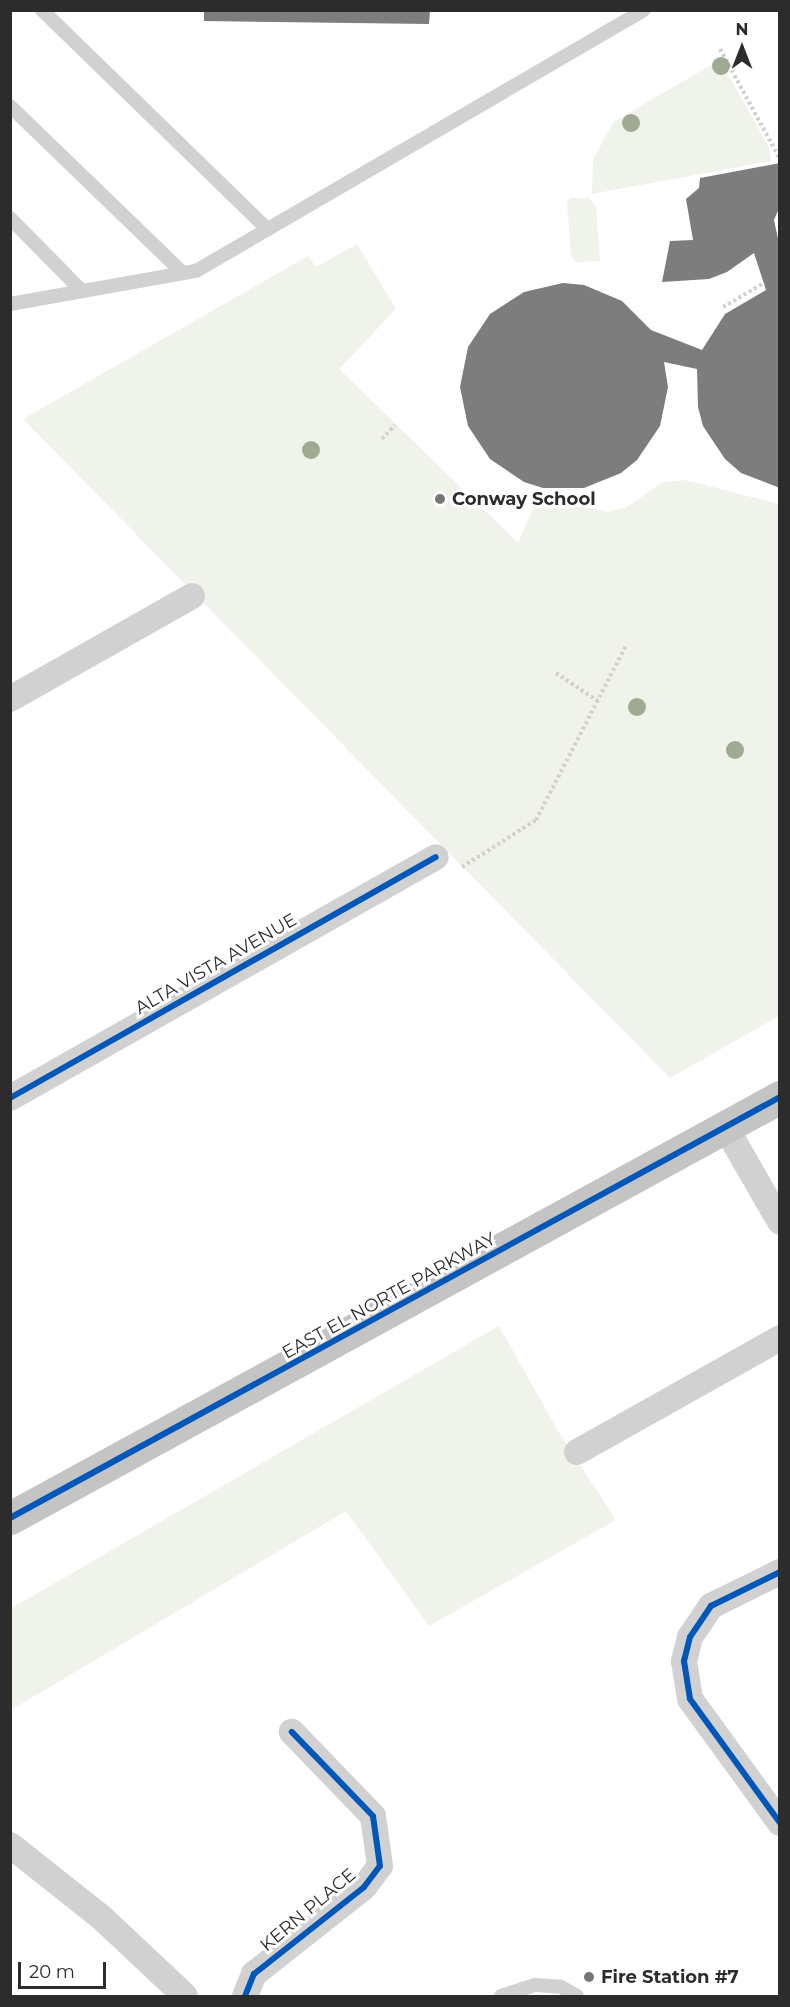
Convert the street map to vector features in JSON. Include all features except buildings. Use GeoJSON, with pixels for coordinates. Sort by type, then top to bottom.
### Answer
{"type":"FeatureCollection","features":[{"type":"Feature","properties":{"kind":"main road","name":"EAST EL NORTE PARKWAY"},"geometry":{"type":"LineString","coordinates":[[10,1518],[726,1128],[780,1096]]}},
{"type":"Feature","properties":{"kind":"street"},"geometry":{"type":"LineString","coordinates":[[10,699],[192,596]]}},
{"type":"Feature","properties":{"kind":"street","name":"ALTA VISTA AVENUE"},"geometry":{"type":"LineString","coordinates":[[10,1098],[436,857]]}},
{"type":"Feature","properties":{"kind":"street"},"geometry":{"type":"LineString","coordinates":[[726,1128],[780,1222]]}},
{"type":"Feature","properties":{"kind":"street"},"geometry":{"type":"LineString","coordinates":[[577,1452],[780,1338]]}},
{"type":"Feature","properties":{"kind":"street"},"geometry":{"type":"LineString","coordinates":[[780,1572],[711,1606],[690,1637],[684,1661],[690,1699],[780,1823]]}},
{"type":"Feature","properties":{"kind":"street","name":"KERN PLACE"},"geometry":{"type":"LineString","coordinates":[[244,1996],[254,1974],[364,1887],[380,1866],[373,1816],[292,1732]]}},
{"type":"Feature","properties":{"kind":"street"},"geometry":{"type":"LineString","coordinates":[[10,1845],[101,1917],[185,1996]]}},
{"type":"Feature","properties":{"kind":"lane"},"geometry":{"type":"LineString","coordinates":[[42,10],[268,230]]}},
{"type":"Feature","properties":{"kind":"lane"},"geometry":{"type":"LineString","coordinates":[[10,304],[196,271],[644,10]]}},
{"type":"Feature","properties":{"kind":"lane"},"geometry":{"type":"LineString","coordinates":[[10,106],[183,273]]}},
{"type":"Feature","properties":{"kind":"lane"},"geometry":{"type":"LineString","coordinates":[[10,218],[82,291]]}},
{"type":"Feature","properties":{"kind":"lane"},"geometry":{"type":"LineString","coordinates":[[501,1996],[535,1984],[561,1987],[577,1996]]}},
{"type":"Feature","properties":{"kind":"path"},"geometry":{"type":"LineString","coordinates":[[720,49],[780,159]]}},
{"type":"Feature","properties":{"kind":"path"},"geometry":{"type":"LineString","coordinates":[[723,307],[764,283]]}},
{"type":"Feature","properties":{"kind":"path"},"geometry":{"type":"LineString","coordinates":[[382,439],[395,425]]}},
{"type":"Feature","properties":{"kind":"path"},"geometry":{"type":"LineString","coordinates":[[462,867],[536,820],[627,646]]}},
{"type":"Feature","properties":{"kind":"path"},"geometry":{"type":"LineString","coordinates":[[556,673],[598,701]]}},
{"type":"Feature","properties":{"kind":"shaded area"},"geometry":{"type":"Polygon","coordinates":[[[720,60],[769,147],[771,161],[592,194],[593,160],[613,122],[720,60]]]}},
{"type":"Feature","properties":{"kind":"shaded area"},"geometry":{"type":"Polygon","coordinates":[[[570,198],[589,198],[596,207],[600,261],[576,262],[571,256],[567,202],[570,198]]]}},
{"type":"Feature","properties":{"kind":"shaded area","name":"Conway School"},"geometry":{"type":"Polygon","coordinates":[[[357,244],[396,309],[339,369],[518,543],[538,496],[608,512],[627,507],[661,483],[686,480],[779,504],[779,1016],[670,1078],[23,419],[308,256],[316,267],[357,244]]]}},
{"type":"Feature","properties":{"kind":"shaded area"},"geometry":{"type":"Polygon","coordinates":[[[499,1326],[558,1431],[616,1520],[429,1626],[346,1511],[11,1710],[10,1609],[499,1326]]]}},
{"type":"Feature","properties":{"kind":"cycle path"},"geometry":{"type":"LineString","coordinates":[[10,1098],[436,857]]}},
{"type":"Feature","properties":{"kind":"cycle path"},"geometry":{"type":"LineString","coordinates":[[10,1518],[780,1097]]}},
{"type":"Feature","properties":{"kind":"cycle path"},"geometry":{"type":"LineString","coordinates":[[780,1572],[711,1606],[690,1637],[684,1661],[690,1699],[780,1823]]}},
{"type":"Feature","properties":{"kind":"cycle path"},"geometry":{"type":"LineString","coordinates":[[245,1996],[254,1974],[364,1887],[380,1866],[373,1816],[292,1732]]}},
{"type":"Feature","properties":{"kind":"place","name":"Conway School"},"geometry":{"type":"Point","coordinates":[440,499]}},
{"type":"Feature","properties":{"kind":"place","name":"Fire Station #7"},"geometry":{"type":"Point","coordinates":[589,1977]}}]}
